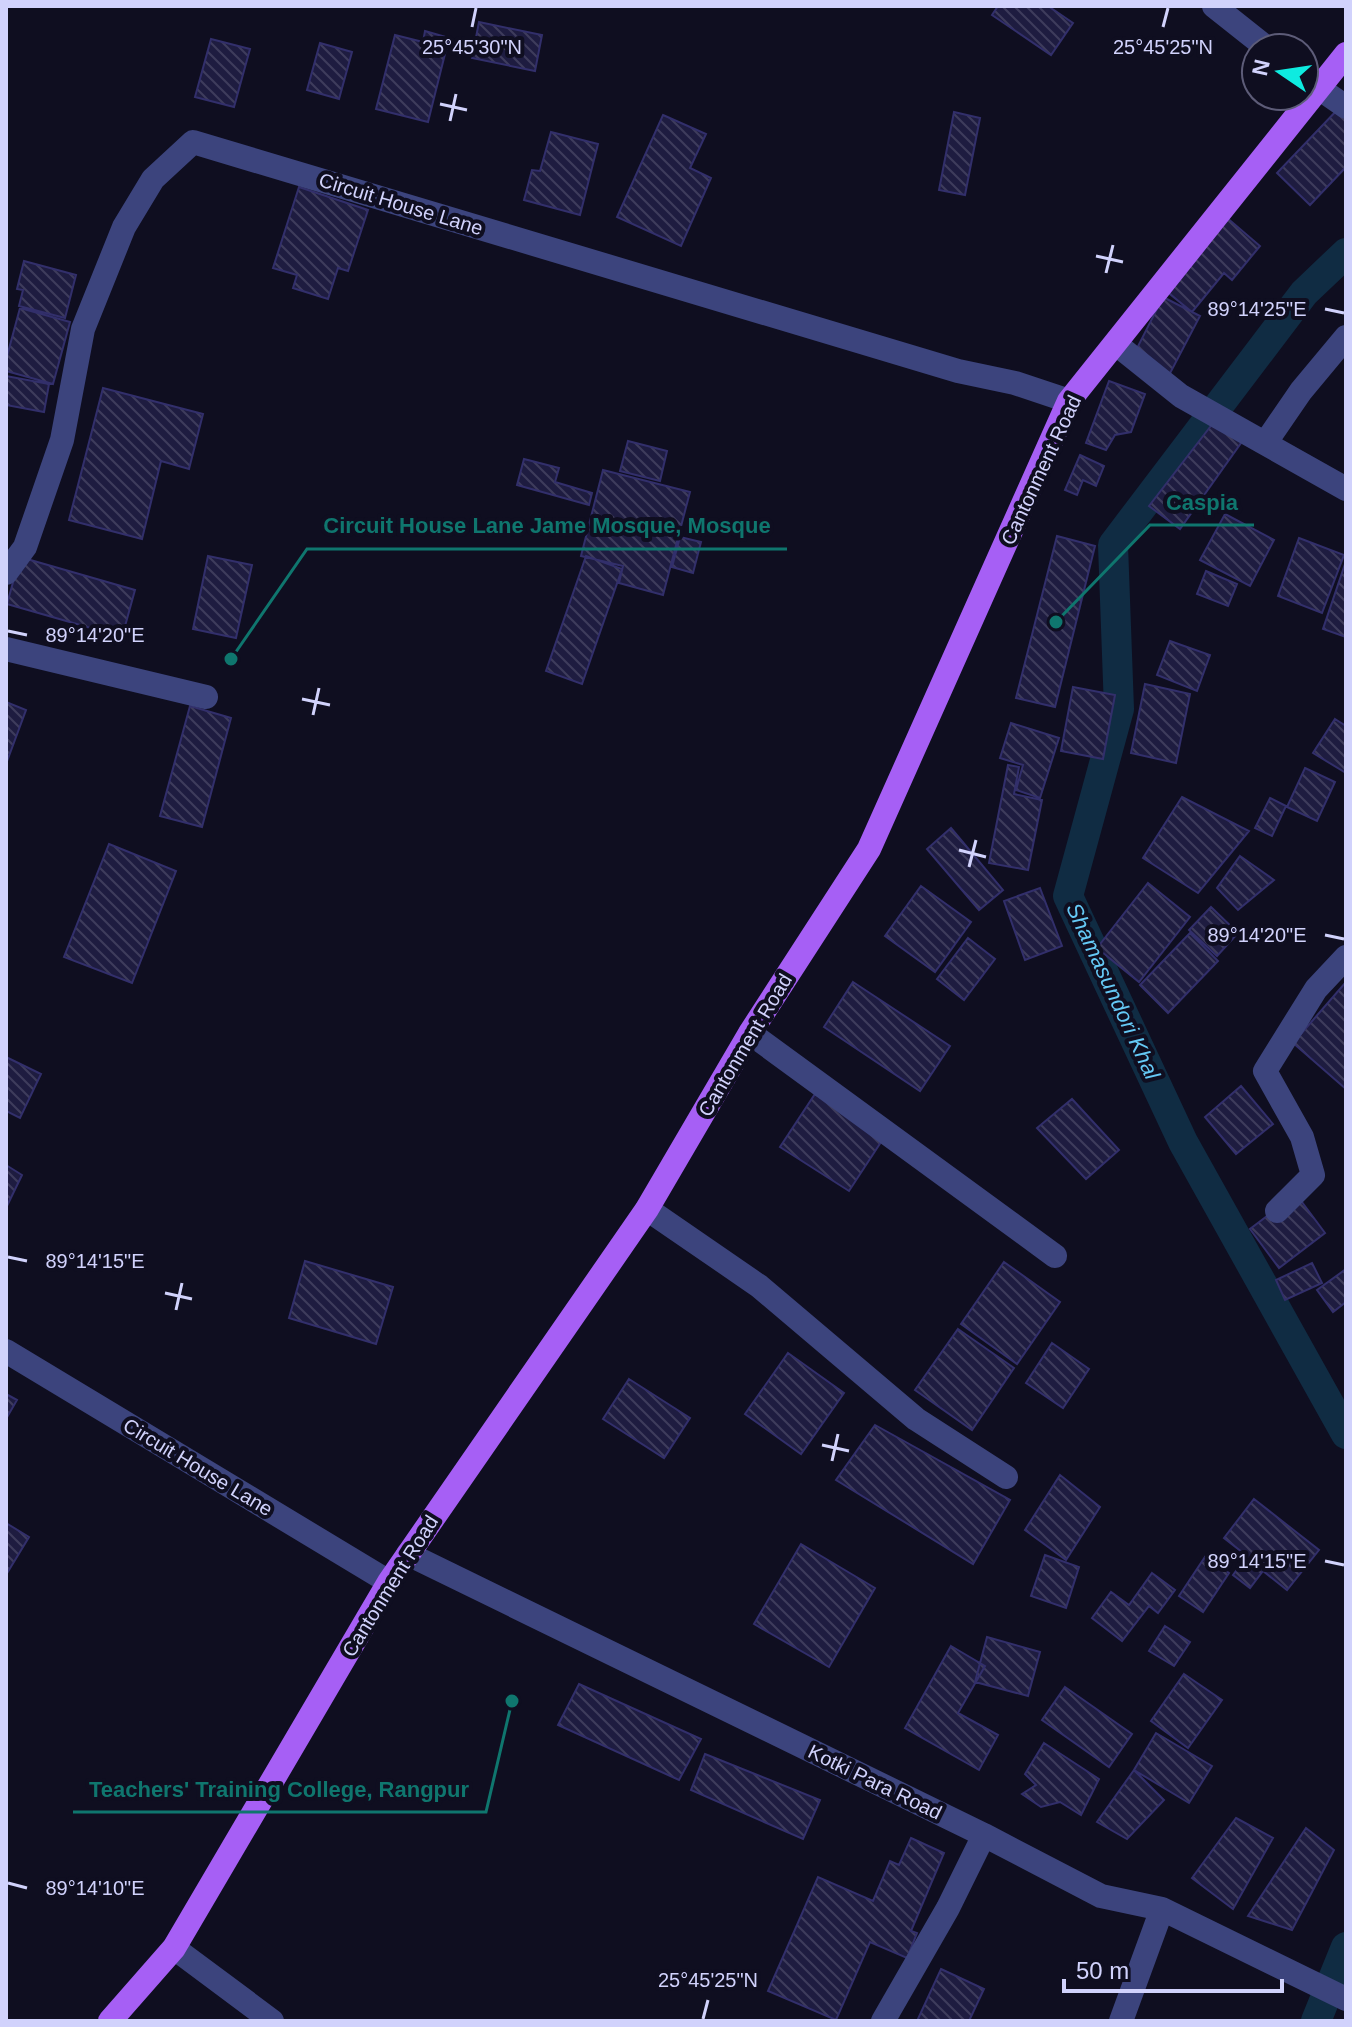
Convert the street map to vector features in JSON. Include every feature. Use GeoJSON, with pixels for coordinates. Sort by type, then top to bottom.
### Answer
{"type":"FeatureCollection","features":[{"type":"Feature","properties":{"kind":"main road","name":"Cantonment Road"},"geometry":{"type":"LineString","coordinates":[[1320,75],[1346,54]]}},
{"type":"Feature","properties":{"kind":"main road","name":"Cantonment Road"},"geometry":{"type":"LineString","coordinates":[[110,2021],[174,1948],[389,1582],[647,1209],[750,1033],[869,849],[1069,401],[1116,344],[1288,112]]}},
{"type":"Feature","properties":{"kind":"street"},"geometry":{"type":"LineString","coordinates":[[1214,6],[1247,32]]}},
{"type":"Feature","properties":{"kind":"street"},"geometry":{"type":"LineString","coordinates":[[1320,90],[1346,107]]}},
{"type":"Feature","properties":{"kind":"street","name":"Circuit House Lane"},"geometry":{"type":"LineString","coordinates":[[6,573],[25,547],[62,440],[83,329],[124,227],[153,179],[193,142],[958,371],[1015,383],[1069,401]]}},
{"type":"Feature","properties":{"kind":"street"},"geometry":{"type":"LineString","coordinates":[[1266,442],[1301,391],[1336,366],[1346,337]]}},
{"type":"Feature","properties":{"kind":"street"},"geometry":{"type":"LineString","coordinates":[[1116,344],[1181,396],[1346,489]]}},
{"type":"Feature","properties":{"kind":"street"},"geometry":{"type":"LineString","coordinates":[[6,649],[206,697]]}},
{"type":"Feature","properties":{"kind":"street"},"geometry":{"type":"LineString","coordinates":[[1277,1211],[1313,1175],[1302,1137],[1265,1071],[1316,989],[1346,957]]}},
{"type":"Feature","properties":{"kind":"street"},"geometry":{"type":"LineString","coordinates":[[750,1033],[1055,1256]]}},
{"type":"Feature","properties":{"kind":"street"},"geometry":{"type":"LineString","coordinates":[[647,1209],[759,1286],[916,1419],[1006,1477]]}},
{"type":"Feature","properties":{"kind":"street","name":"Circuit House Lane"},"geometry":{"type":"LineString","coordinates":[[6,1351],[389,1582]]}},
{"type":"Feature","properties":{"kind":"street","name":"Kotki Para Road"},"geometry":{"type":"LineString","coordinates":[[408,1554],[984,1835],[1101,1896],[1162,1909],[1346,1999]]}},
{"type":"Feature","properties":{"kind":"street"},"geometry":{"type":"LineString","coordinates":[[883,2021],[948,1908],[984,1835]]}},
{"type":"Feature","properties":{"kind":"street"},"geometry":{"type":"LineString","coordinates":[[1121,2021],[1162,1909]]}},
{"type":"Feature","properties":{"kind":"street"},"geometry":{"type":"LineString","coordinates":[[174,1948],[272,2021]]}},
{"type":"Feature","properties":{"kind":"building"},"geometry":{"type":"Polygon","coordinates":[[[998,6],[1048,6],[1073,23],[1051,55],[992,15],[998,6]]]}},
{"type":"Feature","properties":{"kind":"building"},"geometry":{"type":"Polygon","coordinates":[[[479,22],[542,35],[535,71],[472,58],[479,22]]]}},
{"type":"Feature","properties":{"kind":"building"},"geometry":{"type":"Polygon","coordinates":[[[425,31],[449,38],[428,122],[376,109],[395,35],[423,42],[425,31]]]}},
{"type":"Feature","properties":{"kind":"building"},"geometry":{"type":"Polygon","coordinates":[[[211,39],[250,49],[234,107],[195,97],[211,39]]]}},
{"type":"Feature","properties":{"kind":"building"},"geometry":{"type":"Polygon","coordinates":[[[320,43],[352,52],[339,99],[307,90],[320,43]]]}},
{"type":"Feature","properties":{"kind":"building"},"geometry":{"type":"Polygon","coordinates":[[[1340,107],[1346,113],[1346,167],[1310,205],[1277,173],[1340,107]]]}},
{"type":"Feature","properties":{"kind":"building"},"geometry":{"type":"Polygon","coordinates":[[[954,112],[980,118],[965,195],[939,190],[954,112]]]}},
{"type":"Feature","properties":{"kind":"building"},"geometry":{"type":"Polygon","coordinates":[[[663,115],[706,134],[690,168],[711,178],[681,246],[617,217],[663,115]]]}},
{"type":"Feature","properties":{"kind":"building"},"geometry":{"type":"Polygon","coordinates":[[[551,132],[598,144],[580,215],[524,200],[532,170],[540,171],[551,132]]]}},
{"type":"Feature","properties":{"kind":"building"},"geometry":{"type":"Polygon","coordinates":[[[299,187],[368,210],[348,271],[338,268],[328,299],[293,288],[297,275],[273,268],[299,187]]]}},
{"type":"Feature","properties":{"kind":"building"},"geometry":{"type":"Polygon","coordinates":[[[1226,217],[1260,246],[1232,280],[1224,273],[1192,312],[1165,290],[1226,217]]]}},
{"type":"Feature","properties":{"kind":"building"},"geometry":{"type":"Polygon","coordinates":[[[24,261],[76,275],[65,318],[19,306],[23,290],[17,289],[24,261]]]}},
{"type":"Feature","properties":{"kind":"building"},"geometry":{"type":"Polygon","coordinates":[[[1163,297],[1200,316],[1166,381],[1130,362],[1163,297]]]}},
{"type":"Feature","properties":{"kind":"building"},"geometry":{"type":"Polygon","coordinates":[[[20,308],[70,322],[53,384],[6,371],[20,308]]]}},
{"type":"Feature","properties":{"kind":"building"},"geometry":{"type":"Polygon","coordinates":[[[6,376],[49,384],[44,412],[6,405],[6,376]]]}},
{"type":"Feature","properties":{"kind":"building"},"geometry":{"type":"Polygon","coordinates":[[[1109,381],[1145,394],[1131,432],[1115,435],[1106,450],[1086,443],[1109,381]]]}},
{"type":"Feature","properties":{"kind":"building"},"geometry":{"type":"Polygon","coordinates":[[[103,388],[203,414],[189,469],[161,461],[142,539],[69,520],[103,388]]]}},
{"type":"Feature","properties":{"kind":"building"},"geometry":{"type":"Polygon","coordinates":[[[1217,418],[1246,436],[1180,529],[1149,506],[1217,418]]]}},
{"type":"Feature","properties":{"kind":"building"},"geometry":{"type":"Polygon","coordinates":[[[628,441],[667,451],[660,481],[620,471],[628,441]]]}},
{"type":"Feature","properties":{"kind":"building"},"geometry":{"type":"Polygon","coordinates":[[[1080,455],[1104,466],[1096,486],[1083,480],[1077,495],[1065,490],[1080,455]]]}},
{"type":"Feature","properties":{"kind":"building"},"geometry":{"type":"Polygon","coordinates":[[[524,459],[559,468],[555,482],[592,493],[589,505],[517,485],[524,459]]]}},
{"type":"Feature","properties":{"kind":"building"},"geometry":{"type":"Polygon","coordinates":[[[603,470],[690,492],[663,595],[619,583],[623,566],[581,556],[603,470]]]}},
{"type":"Feature","properties":{"kind":"building"},"geometry":{"type":"Polygon","coordinates":[[[1225,514],[1274,540],[1250,586],[1200,560],[1225,514]]]}},
{"type":"Feature","properties":{"kind":"building"},"geometry":{"type":"Polygon","coordinates":[[[1057,536],[1095,546],[1055,707],[1016,698],[1057,536]]]}},
{"type":"Feature","properties":{"kind":"building"},"geometry":{"type":"Polygon","coordinates":[[[680,537],[701,542],[693,573],[672,567],[680,537]]]}},
{"type":"Feature","properties":{"kind":"building"},"geometry":{"type":"Polygon","coordinates":[[[1299,538],[1344,555],[1322,613],[1278,596],[1299,538]]]}},
{"type":"Feature","properties":{"kind":"building"},"geometry":{"type":"Polygon","coordinates":[[[208,556],[252,565],[236,638],[193,629],[208,556]]]}},
{"type":"Feature","properties":{"kind":"building"},"geometry":{"type":"Polygon","coordinates":[[[586,556],[622,569],[582,684],[546,671],[586,556]]]}},
{"type":"Feature","properties":{"kind":"building"},"geometry":{"type":"Polygon","coordinates":[[[20,557],[135,590],[122,637],[7,604],[20,557]]]}},
{"type":"Feature","properties":{"kind":"building"},"geometry":{"type":"Polygon","coordinates":[[[1346,561],[1346,637],[1323,629],[1346,561]]]}},
{"type":"Feature","properties":{"kind":"building"},"geometry":{"type":"Polygon","coordinates":[[[1206,571],[1237,584],[1228,606],[1197,594],[1206,571]]]}},
{"type":"Feature","properties":{"kind":"building"},"geometry":{"type":"Polygon","coordinates":[[[1170,641],[1210,655],[1197,691],[1157,675],[1170,641]]]}},
{"type":"Feature","properties":{"kind":"building"},"geometry":{"type":"Polygon","coordinates":[[[1145,684],[1190,694],[1176,763],[1131,753],[1145,684]]]}},
{"type":"Feature","properties":{"kind":"building"},"geometry":{"type":"Polygon","coordinates":[[[1073,687],[1115,695],[1103,759],[1061,751],[1073,687]]]}},
{"type":"Feature","properties":{"kind":"building"},"geometry":{"type":"Polygon","coordinates":[[[6,702],[26,710],[6,764],[6,702]]]}},
{"type":"Feature","properties":{"kind":"building"},"geometry":{"type":"Polygon","coordinates":[[[190,706],[231,718],[202,827],[160,816],[190,706]]]}},
{"type":"Feature","properties":{"kind":"building"},"geometry":{"type":"Polygon","coordinates":[[[1335,719],[1346,726],[1346,773],[1313,753],[1335,719]]]}},
{"type":"Feature","properties":{"kind":"building"},"geometry":{"type":"Polygon","coordinates":[[[1011,723],[1059,738],[1040,798],[1016,790],[1023,765],[1000,758],[1011,723]]]}},
{"type":"Feature","properties":{"kind":"building"},"geometry":{"type":"Polygon","coordinates":[[[1008,765],[1019,767],[1014,794],[1042,800],[1028,870],[989,863],[1008,765]]]}},
{"type":"Feature","properties":{"kind":"building"},"geometry":{"type":"Polygon","coordinates":[[[1305,768],[1335,782],[1317,821],[1287,807],[1305,768]]]}},
{"type":"Feature","properties":{"kind":"building"},"geometry":{"type":"Polygon","coordinates":[[[1182,797],[1249,831],[1198,893],[1143,858],[1182,797]]]}},
{"type":"Feature","properties":{"kind":"building"},"geometry":{"type":"Polygon","coordinates":[[[1270,798],[1286,806],[1272,836],[1255,828],[1270,798]]]}},
{"type":"Feature","properties":{"kind":"building"},"geometry":{"type":"Polygon","coordinates":[[[951,828],[1003,890],[979,910],[927,849],[951,828]]]}},
{"type":"Feature","properties":{"kind":"building"},"geometry":{"type":"Polygon","coordinates":[[[109,844],[176,871],[132,983],[64,957],[109,844]]]}},
{"type":"Feature","properties":{"kind":"building"},"geometry":{"type":"Polygon","coordinates":[[[1240,856],[1274,880],[1238,910],[1217,888],[1240,856]]]}},
{"type":"Feature","properties":{"kind":"building"},"geometry":{"type":"Polygon","coordinates":[[[1148,883],[1190,917],[1139,982],[1097,948],[1148,883]]]}},
{"type":"Feature","properties":{"kind":"building"},"geometry":{"type":"Polygon","coordinates":[[[921,886],[971,922],[935,972],[885,936],[921,886]]]}},
{"type":"Feature","properties":{"kind":"building"},"geometry":{"type":"Polygon","coordinates":[[[1040,888],[1062,946],[1025,960],[1004,901],[1040,888]]]}},
{"type":"Feature","properties":{"kind":"building"},"geometry":{"type":"Polygon","coordinates":[[[1211,907],[1238,933],[1217,956],[1189,930],[1211,907]]]}},
{"type":"Feature","properties":{"kind":"building"},"geometry":{"type":"Polygon","coordinates":[[[1190,933],[1218,961],[1168,1013],[1140,985],[1190,933]]]}},
{"type":"Feature","properties":{"kind":"building"},"geometry":{"type":"Polygon","coordinates":[[[968,938],[995,959],[964,1000],[937,979],[968,938]]]}},
{"type":"Feature","properties":{"kind":"building"},"geometry":{"type":"Polygon","coordinates":[[[853,982],[950,1046],[920,1091],[824,1027],[853,982]]]}},
{"type":"Feature","properties":{"kind":"building"},"geometry":{"type":"Polygon","coordinates":[[[1346,982],[1346,1089],[1293,1043],[1346,982]]]}},
{"type":"Feature","properties":{"kind":"building"},"geometry":{"type":"Polygon","coordinates":[[[6,1057],[41,1074],[20,1118],[6,1111],[6,1057]]]}},
{"type":"Feature","properties":{"kind":"building"},"geometry":{"type":"Polygon","coordinates":[[[1241,1086],[1273,1124],[1236,1154],[1205,1117],[1241,1086]]]}},
{"type":"Feature","properties":{"kind":"building"},"geometry":{"type":"Polygon","coordinates":[[[815,1094],[883,1139],[849,1191],[780,1147],[815,1094]]]}},
{"type":"Feature","properties":{"kind":"building"},"geometry":{"type":"Polygon","coordinates":[[[1072,1099],[1119,1150],[1086,1179],[1037,1128],[1072,1099]]]}},
{"type":"Feature","properties":{"kind":"building"},"geometry":{"type":"Polygon","coordinates":[[[6,1165],[22,1175],[6,1208],[6,1165]]]}},
{"type":"Feature","properties":{"kind":"building"},"geometry":{"type":"Polygon","coordinates":[[[1296,1194],[1325,1233],[1279,1268],[1250,1229],[1296,1194]]]}},
{"type":"Feature","properties":{"kind":"building"},"geometry":{"type":"Polygon","coordinates":[[[305,1261],[393,1287],[376,1344],[289,1318],[305,1261]]]}},
{"type":"Feature","properties":{"kind":"building"},"geometry":{"type":"Polygon","coordinates":[[[1004,1262],[1060,1302],[1017,1364],[961,1324],[1004,1262]]]}},
{"type":"Feature","properties":{"kind":"building"},"geometry":{"type":"Polygon","coordinates":[[[1312,1263],[1322,1283],[1285,1300],[1276,1280],[1312,1263]]]}},
{"type":"Feature","properties":{"kind":"building"},"geometry":{"type":"Polygon","coordinates":[[[1346,1269],[1346,1302],[1333,1312],[1317,1290],[1346,1269]]]}},
{"type":"Feature","properties":{"kind":"building"},"geometry":{"type":"Polygon","coordinates":[[[958,1329],[1014,1368],[972,1430],[915,1390],[958,1329]]]}},
{"type":"Feature","properties":{"kind":"building"},"geometry":{"type":"Polygon","coordinates":[[[1052,1343],[1089,1369],[1063,1408],[1026,1383],[1052,1343]]]}},
{"type":"Feature","properties":{"kind":"building"},"geometry":{"type":"Polygon","coordinates":[[[788,1353],[844,1393],[801,1454],[745,1414],[788,1353]]]}},
{"type":"Feature","properties":{"kind":"building"},"geometry":{"type":"Polygon","coordinates":[[[629,1379],[690,1418],[664,1458],[603,1419],[629,1379]]]}},
{"type":"Feature","properties":{"kind":"building"},"geometry":{"type":"Polygon","coordinates":[[[6,1394],[17,1400],[6,1419],[6,1394]]]}},
{"type":"Feature","properties":{"kind":"building"},"geometry":{"type":"Polygon","coordinates":[[[875,1425],[1010,1500],[973,1564],[836,1480],[875,1425]]]}},
{"type":"Feature","properties":{"kind":"building"},"geometry":{"type":"Polygon","coordinates":[[[1060,1475],[1100,1507],[1066,1560],[1025,1530],[1060,1475]]]}},
{"type":"Feature","properties":{"kind":"building"},"geometry":{"type":"Polygon","coordinates":[[[1254,1499],[1319,1550],[1287,1590],[1263,1571],[1250,1588],[1233,1575],[1247,1556],[1224,1538],[1254,1499]]]}},
{"type":"Feature","properties":{"kind":"building"},"geometry":{"type":"Polygon","coordinates":[[[6,1523],[29,1537],[6,1575],[6,1523]]]}},
{"type":"Feature","properties":{"kind":"building"},"geometry":{"type":"Polygon","coordinates":[[[801,1544],[875,1588],[829,1667],[754,1624],[801,1544]]]}},
{"type":"Feature","properties":{"kind":"building"},"geometry":{"type":"Polygon","coordinates":[[[1045,1555],[1079,1567],[1066,1608],[1031,1596],[1045,1555]]]}},
{"type":"Feature","properties":{"kind":"building"},"geometry":{"type":"Polygon","coordinates":[[[1205,1557],[1229,1573],[1203,1612],[1179,1596],[1205,1557]]]}},
{"type":"Feature","properties":{"kind":"building"},"geometry":{"type":"Polygon","coordinates":[[[1152,1573],[1175,1590],[1158,1613],[1149,1606],[1122,1641],[1092,1618],[1111,1592],[1129,1605],[1152,1573]]]}},
{"type":"Feature","properties":{"kind":"building"},"geometry":{"type":"Polygon","coordinates":[[[1165,1626],[1190,1642],[1174,1666],[1149,1651],[1165,1626]]]}},
{"type":"Feature","properties":{"kind":"building"},"geometry":{"type":"Polygon","coordinates":[[[987,1637],[1040,1652],[1028,1696],[975,1682],[987,1637]]]}},
{"type":"Feature","properties":{"kind":"building"},"geometry":{"type":"Polygon","coordinates":[[[951,1646],[985,1666],[958,1713],[998,1735],[979,1770],[905,1728],[951,1646]]]}},
{"type":"Feature","properties":{"kind":"building"},"geometry":{"type":"Polygon","coordinates":[[[1184,1674],[1222,1700],[1188,1748],[1151,1721],[1184,1674]]]}},
{"type":"Feature","properties":{"kind":"building"},"geometry":{"type":"Polygon","coordinates":[[[579,1684],[701,1739],[679,1780],[558,1725],[579,1684]]]}},
{"type":"Feature","properties":{"kind":"building"},"geometry":{"type":"Polygon","coordinates":[[[1065,1687],[1132,1734],[1109,1767],[1042,1720],[1065,1687]]]}},
{"type":"Feature","properties":{"kind":"building"},"geometry":{"type":"Polygon","coordinates":[[[1156,1733],[1212,1766],[1189,1803],[1134,1770],[1156,1733]]]}},
{"type":"Feature","properties":{"kind":"building"},"geometry":{"type":"Polygon","coordinates":[[[1044,1743],[1099,1779],[1081,1815],[1060,1802],[1041,1807],[1022,1794],[1036,1785],[1025,1774],[1044,1743]]]}},
{"type":"Feature","properties":{"kind":"building"},"geometry":{"type":"Polygon","coordinates":[[[705,1754],[820,1800],[803,1839],[691,1790],[705,1754]]]}},
{"type":"Feature","properties":{"kind":"building"},"geometry":{"type":"Polygon","coordinates":[[[1134,1770],[1164,1800],[1127,1839],[1097,1822],[1134,1770]]]}},
{"type":"Feature","properties":{"kind":"building"},"geometry":{"type":"Polygon","coordinates":[[[1236,1818],[1273,1838],[1233,1909],[1192,1878],[1236,1818]]]}},
{"type":"Feature","properties":{"kind":"building"},"geometry":{"type":"Polygon","coordinates":[[[1306,1828],[1334,1850],[1292,1930],[1248,1916],[1306,1828]]]}},
{"type":"Feature","properties":{"kind":"building"},"geometry":{"type":"Polygon","coordinates":[[[911,1838],[944,1853],[911,1931],[917,1933],[907,1958],[870,1942],[836,2020],[768,1991],[818,1877],[873,1901],[890,1861],[899,1865],[911,1838]]]}},
{"type":"Feature","properties":{"kind":"building"},"geometry":{"type":"Polygon","coordinates":[[[941,1969],[984,1989],[969,2021],[917,2021],[941,1969]]]}},
{"type":"Feature","properties":{"kind":"waterway","name":"Shamasundori Khal"},"geometry":{"type":"LineString","coordinates":[[1346,253],[1304,293],[1113,545],[1119,709],[1068,896],[1183,1142],[1346,1434]]}},
{"type":"Feature","properties":{"kind":"waterway","name":"Shamasundori Khal"},"geometry":{"type":"LineString","coordinates":[[1316,2021],[1346,1947]]}},
{"type":"Feature","properties":{"kind":"place","name":"Caspia"},"geometry":{"type":"Point","coordinates":[1056,622]}},
{"type":"Feature","properties":{"kind":"place","name":"Circuit House Lane Jame Mosque, Mosque"},"geometry":{"type":"Point","coordinates":[231,659]}},
{"type":"Feature","properties":{"kind":"place","name":"Teachers' Training College, Rangpur"},"geometry":{"type":"Point","coordinates":[512,1701]}}]}
